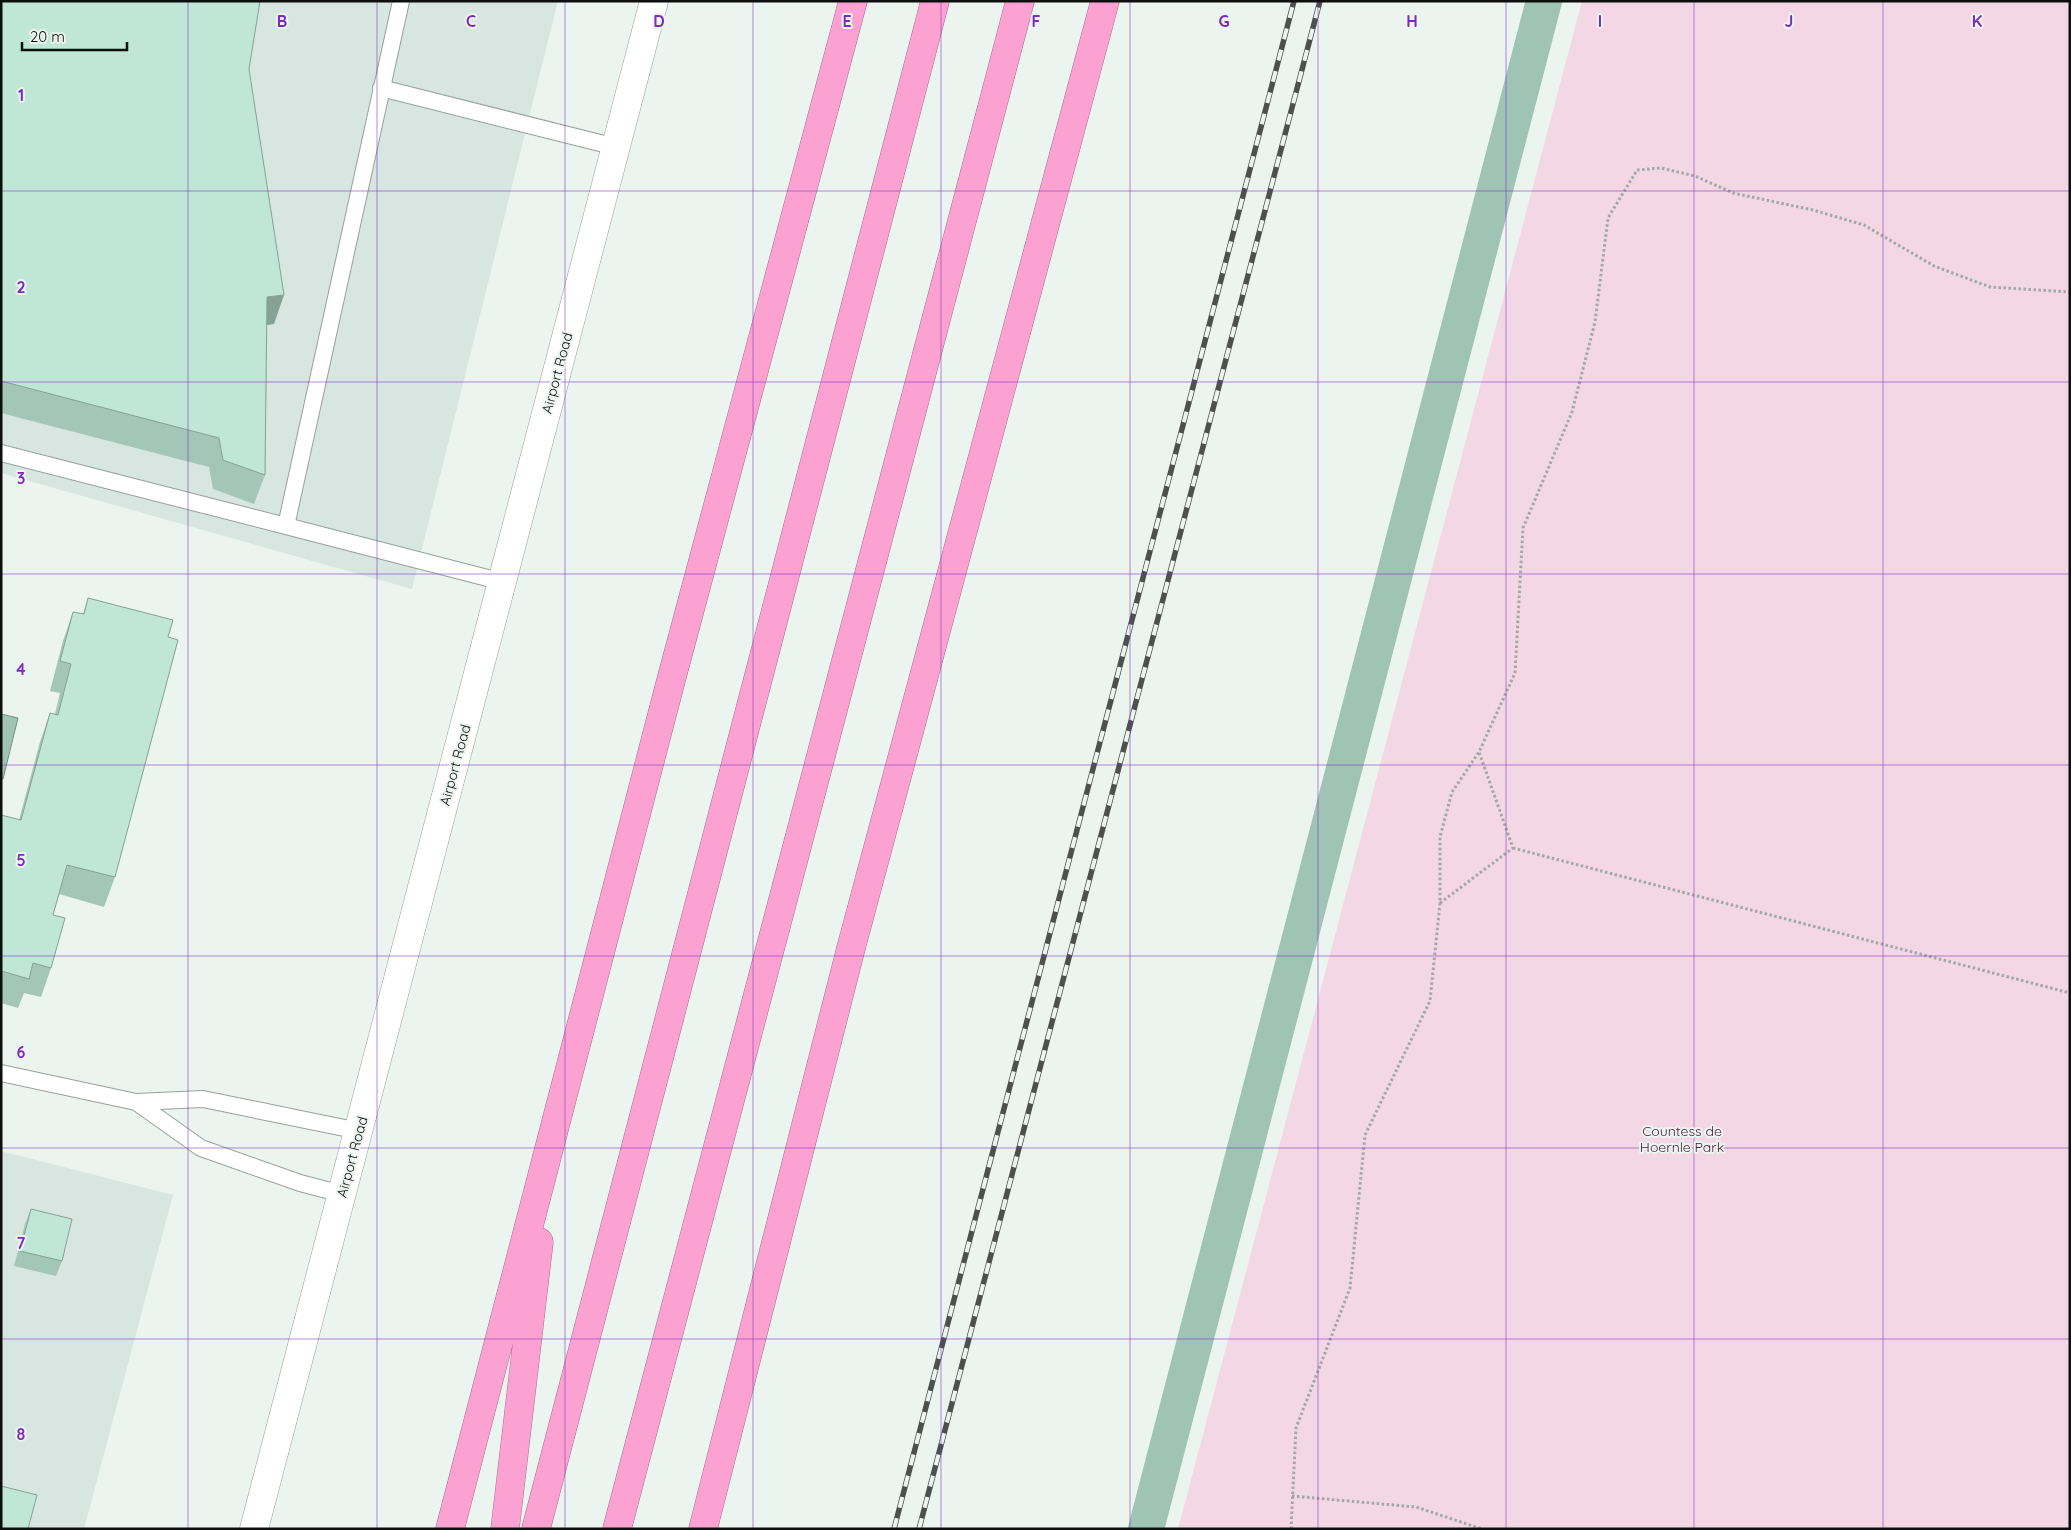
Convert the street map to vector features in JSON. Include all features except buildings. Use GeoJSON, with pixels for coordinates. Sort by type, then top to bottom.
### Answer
{"type":"FeatureCollection","features":[{"type":"Feature","properties":{"kind":"highway"},"geometry":{"type":"LineString","coordinates":[[450,1529],[552,1136],[853,1]]}},
{"type":"Feature","properties":{"kind":"highway"},"geometry":{"type":"LineString","coordinates":[[536,1529],[935,1]]}},
{"type":"Feature","properties":{"kind":"highway"},"geometry":{"type":"LineString","coordinates":[[618,1529],[1020,1]]}},
{"type":"Feature","properties":{"kind":"highway"},"geometry":{"type":"LineString","coordinates":[[703,1529],[851,948],[1105,1]]}},
{"type":"Feature","properties":{"kind":"highway"},"geometry":{"type":"LineString","coordinates":[[505,1529],[552,1136]]}},
{"type":"Feature","properties":{"kind":"street","name":"Airport Road"},"geometry":{"type":"LineString","coordinates":[[254,1529],[654,1]]}},
{"type":"Feature","properties":{"kind":"lane"},"geometry":{"type":"LineString","coordinates":[[286,526],[400,1]]}},
{"type":"Feature","properties":{"kind":"lane"},"geometry":{"type":"LineString","coordinates":[[381,88],[616,147]]}},
{"type":"Feature","properties":{"kind":"lane"},"geometry":{"type":"LineString","coordinates":[[1,453],[503,582]]}},
{"type":"Feature","properties":{"kind":"lane"},"geometry":{"type":"LineString","coordinates":[[1,1073],[136,1102],[203,1099],[359,1131]]}},
{"type":"Feature","properties":{"kind":"lane"},"geometry":{"type":"LineString","coordinates":[[136,1102],[201,1148],[307,1185],[342,1194]]}},
{"type":"Feature","properties":{"kind":"path"},"geometry":{"type":"LineString","coordinates":[[1291,1529],[1296,1428],[1350,1288],[1365,1135],[1430,1001],[1440,903],[1440,837],[1452,792],[1479,752],[1515,673],[1523,528],[1572,412],[1596,322],[1608,218],[1637,170],[1661,168],[1695,176],[1733,193],[1813,210],[1864,225],[1934,266],[1990,287],[2070,292]]}},
{"type":"Feature","properties":{"kind":"path"},"geometry":{"type":"LineString","coordinates":[[1479,752],[1513,848]]}},
{"type":"Feature","properties":{"kind":"path"},"geometry":{"type":"LineString","coordinates":[[1440,903],[1513,848]]}},
{"type":"Feature","properties":{"kind":"path"},"geometry":{"type":"LineString","coordinates":[[1513,848],[2070,993]]}},
{"type":"Feature","properties":{"kind":"path"},"geometry":{"type":"LineString","coordinates":[[1292,1496],[1416,1507],[1482,1529]]}},
{"type":"Feature","properties":{"kind":"shaded area"},"geometry":{"type":"Polygon","coordinates":[[[1,1],[558,1],[412,589],[1,473],[1,1]]]}},
{"type":"Feature","properties":{"kind":"shaded area"},"geometry":{"type":"Polygon","coordinates":[[[1,714],[18,718],[3,779],[1,779],[1,714]]]}},
{"type":"Feature","properties":{"kind":"shaded area"},"geometry":{"type":"Polygon","coordinates":[[[1,1151],[173,1195],[84,1529],[1,1529],[1,1151]]]}},
{"type":"Feature","properties":{"kind":"green space","name":"Countess de Hoernle Park"},"geometry":{"type":"Polygon","coordinates":[[[1582,1],[2070,1],[2070,1529],[1178,1529],[1582,1]]]}},
{"type":"Feature","properties":{"kind":"waterway"},"geometry":{"type":"LineString","coordinates":[[1146,1529],[1544,1]]}},
{"type":"Feature","properties":{"kind":"railway"},"geometry":{"type":"LineString","coordinates":[[894,1529],[1294,1]]}},
{"type":"Feature","properties":{"kind":"railway"},"geometry":{"type":"LineString","coordinates":[[919,1529],[1320,1]]}}]}
